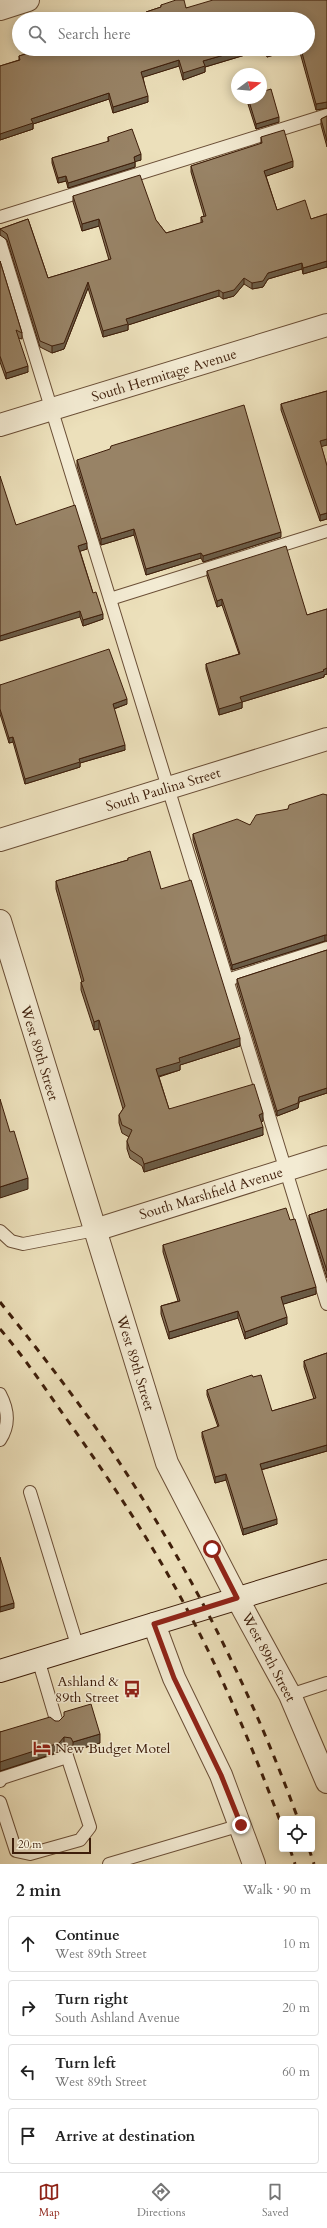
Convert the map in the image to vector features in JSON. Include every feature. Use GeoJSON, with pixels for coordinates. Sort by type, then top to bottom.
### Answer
{"type":"FeatureCollection","features":[{"type":"Feature","properties":{"kind":"street"},"geometry":{"type":"LineString","coordinates":[[0,9],[28,0]]}},
{"type":"Feature","properties":{"kind":"street","name":"South Hermitage Avenue"},"geometry":{"type":"LineString","coordinates":[[0,425],[327,325]]}},
{"type":"Feature","properties":{"kind":"street","name":"South Paulina Street"},"geometry":{"type":"LineString","coordinates":[[0,840],[327,739]]}},
{"type":"Feature","properties":{"kind":"street","name":"West 89th Street"},"geometry":{"type":"LineString","coordinates":[[0,921],[167,1463],[237,1598],[290,1695],[327,1782]]}},
{"type":"Feature","properties":{"kind":"street","name":"South Marshfield Avenue"},"geometry":{"type":"LineString","coordinates":[[95,1230],[327,1157]]}},
{"type":"Feature","properties":{"kind":"street"},"geometry":{"type":"LineString","coordinates":[[0,1671],[327,1571]]}},
{"type":"Feature","properties":{"kind":"street"},"geometry":{"type":"LineString","coordinates":[[154,1624],[174,1678],[221,1775],[241,1825],[254,1864]]}},
{"type":"Feature","properties":{"kind":"lane"},"geometry":{"type":"LineString","coordinates":[[0,217],[327,115]]}},
{"type":"Feature","properties":{"kind":"lane"},"geometry":{"type":"LineString","coordinates":[[0,242],[327,1304]]}},
{"type":"Feature","properties":{"kind":"lane"},"geometry":{"type":"LineString","coordinates":[[110,599],[327,531]]}},
{"type":"Feature","properties":{"kind":"lane"},"geometry":{"type":"LineString","coordinates":[[227,980],[327,948]]}},
{"type":"Feature","properties":{"kind":"lane"},"geometry":{"type":"LineString","coordinates":[[0,1231],[12,1241],[23,1244],[95,1230]]}},
{"type":"Feature","properties":{"kind":"lane"},"geometry":{"type":"LineString","coordinates":[[0,1394],[7,1413],[6,1431],[0,1440]]}},
{"type":"Feature","properties":{"kind":"lane"},"geometry":{"type":"LineString","coordinates":[[30,1492],[78,1648]]}},
{"type":"Feature","properties":{"kind":"lane"},"geometry":{"type":"LineString","coordinates":[[38,1660],[57,1723]]}},
{"type":"Feature","properties":{"kind":"lane"},"geometry":{"type":"LineString","coordinates":[[290,1695],[327,1683]]}},
{"type":"Feature","properties":{"kind":"lane"},"geometry":{"type":"LineString","coordinates":[[0,1781],[2,1778],[67,1755],[90,1827],[80,1840],[30,1854],[16,1851],[0,1802]]}},
{"type":"Feature","properties":{"kind":"lane"},"geometry":{"type":"LineString","coordinates":[[109,1864],[241,1825]]}},
{"type":"Feature","properties":{"kind":"building"},"geometry":{"type":"Polygon","coordinates":[[[176,0],[184,0],[186,8],[213,0],[327,0],[327,102],[316,104],[303,56],[315,56],[315,12],[146,12],[161,7],[161,5],[176,0]]]}},
{"type":"Feature","properties":{"kind":"building"},"geometry":{"type":"Polygon","coordinates":[[[19,56],[220,56],[203,61],[205,66],[183,73],[179,60],[141,72],[148,96],[113,107],[109,93],[31,119],[33,123],[0,134],[0,66],[20,60],[19,56]]]}},
{"type":"Feature","properties":{"kind":"building"},"geometry":{"type":"Polygon","coordinates":[[[271,89],[279,117],[256,124],[250,104],[267,104],[267,90],[271,89]]]}},
{"type":"Feature","properties":{"kind":"building"},"geometry":{"type":"Polygon","coordinates":[[[327,116],[327,141],[321,119],[327,116]]]}},
{"type":"Feature","properties":{"kind":"building"},"geometry":{"type":"Polygon","coordinates":[[[132,129],[141,154],[134,157],[135,162],[68,183],[66,176],[58,178],[52,158],[109,141],[108,137],[132,129]]]}},
{"type":"Feature","properties":{"kind":"building"},"geometry":{"type":"Polygon","coordinates":[[[284,130],[293,161],[264,171],[277,210],[305,200],[311,219],[327,214],[327,261],[303,268],[302,263],[268,273],[263,281],[252,283],[244,278],[234,290],[223,293],[219,290],[126,319],[128,324],[103,331],[88,282],[64,343],[52,346],[40,341],[7,234],[0,229],[28,219],[48,278],[111,259],[99,219],[82,224],[73,196],[140,175],[156,220],[166,233],[203,222],[201,217],[206,216],[191,166],[262,143],[261,137],[284,130]]]}},
{"type":"Feature","properties":{"kind":"building"},"geometry":{"type":"Polygon","coordinates":[[[0,261],[22,333],[16,330],[28,366],[6,373],[0,356],[0,261]]]}},
{"type":"Feature","properties":{"kind":"building"},"geometry":{"type":"Polygon","coordinates":[[[327,391],[327,439],[320,441],[327,466],[327,513],[320,515],[281,404],[327,391]]]}},
{"type":"Feature","properties":{"kind":"building"},"geometry":{"type":"Polygon","coordinates":[[[244,405],[281,532],[203,556],[201,553],[146,569],[134,529],[101,539],[77,460],[110,449],[111,446],[244,405]]]}},
{"type":"Feature","properties":{"kind":"building"},"geometry":{"type":"Polygon","coordinates":[[[0,476],[16,525],[75,505],[87,543],[78,546],[93,593],[96,592],[103,614],[83,620],[80,611],[0,636],[0,476]]]}},
{"type":"Feature","properties":{"kind":"building"},"geometry":{"type":"Polygon","coordinates":[[[286,546],[307,615],[327,609],[327,668],[323,670],[324,671],[240,697],[242,702],[219,709],[206,664],[240,654],[222,599],[217,601],[207,571],[286,546]]]}},
{"type":"Feature","properties":{"kind":"building"},"geometry":{"type":"Polygon","coordinates":[[[109,649],[127,699],[113,704],[125,745],[79,759],[80,762],[25,779],[13,737],[9,738],[0,709],[0,685],[109,649]]]}},
{"type":"Feature","properties":{"kind":"building"},"geometry":{"type":"Polygon","coordinates":[[[323,794],[327,795],[327,935],[232,965],[193,834],[237,819],[250,825],[256,815],[288,809],[289,805],[323,794]]]}},
{"type":"Feature","properties":{"kind":"building"},"geometry":{"type":"Polygon","coordinates":[[[150,851],[161,889],[191,880],[240,1038],[179,1058],[180,1062],[156,1069],[169,1109],[254,1084],[263,1113],[259,1115],[263,1127],[144,1164],[142,1158],[130,1150],[127,1141],[132,1130],[122,1125],[119,1115],[125,1106],[99,1020],[94,1022],[81,982],[84,981],[56,881],[128,860],[128,858],[150,851]]]}},
{"type":"Feature","properties":{"kind":"building"},"geometry":{"type":"Polygon","coordinates":[[[327,950],[327,1088],[299,1097],[298,1103],[277,1111],[237,979],[327,950]]]}},
{"type":"Feature","properties":{"kind":"building"},"geometry":{"type":"Polygon","coordinates":[[[0,1099],[10,1132],[14,1131],[28,1178],[0,1187],[0,1099]]]}},
{"type":"Feature","properties":{"kind":"building"},"geometry":{"type":"Polygon","coordinates":[[[286,1208],[290,1220],[295,1219],[316,1287],[281,1297],[287,1317],[245,1332],[238,1311],[169,1332],[161,1306],[180,1301],[163,1245],[286,1208]]]}},
{"type":"Feature","properties":{"kind":"building"},"geometry":{"type":"Polygon","coordinates":[[[327,1209],[327,1271],[309,1215],[327,1209]]]}},
{"type":"Feature","properties":{"kind":"building"},"geometry":{"type":"Polygon","coordinates":[[[327,1353],[327,1445],[260,1464],[277,1519],[243,1529],[226,1474],[215,1477],[202,1432],[219,1426],[207,1390],[252,1375],[253,1377],[261,1375],[272,1411],[316,1398],[304,1361],[327,1353]]]}},
{"type":"Feature","properties":{"kind":"building"},"geometry":{"type":"Polygon","coordinates":[[[0,1557],[14,1603],[0,1607],[0,1557]]]}},
{"type":"Feature","properties":{"kind":"building","name":"New Budget Motel"},"geometry":{"type":"Polygon","coordinates":[[[91,1704],[100,1734],[73,1742],[71,1738],[64,1737],[59,1743],[0,1762],[0,1732],[50,1717],[55,1721],[59,1721],[64,1716],[64,1712],[91,1704]]]}},
{"type":"Feature","properties":{"kind":"railway"},"geometry":{"type":"LineString","coordinates":[[0,1302],[78,1402],[148,1507],[173,1550],[220,1637],[262,1727],[297,1816]]}},
{"type":"Feature","properties":{"kind":"railway"},"geometry":{"type":"LineString","coordinates":[[0,1329],[35,1374],[101,1468],[162,1563],[202,1639],[227,1691],[279,1818]]}},
{"type":"Feature","properties":{"kind":"railway"},"geometry":{"type":"LineString","coordinates":[[291,1852],[295,1864]]}},
{"type":"Feature","properties":{"kind":"railway"},"geometry":{"type":"LineString","coordinates":[[310,1852],[314,1864]]}},
{"type":"Feature","properties":{"kind":"place","name":"Ashland & 89th Street"},"geometry":{"type":"Point","coordinates":[132,1689]}},
{"type":"Feature","properties":{"kind":"place","name":"New Budget Motel"},"geometry":{"type":"Point","coordinates":[42,1748]}},
{"type":"Feature","properties":{"kind":"route"},"geometry":{"type":"LineString","coordinates":[[212,1549],[237,1598],[154,1624],[174,1678],[221,1775],[241,1825]]}}]}
